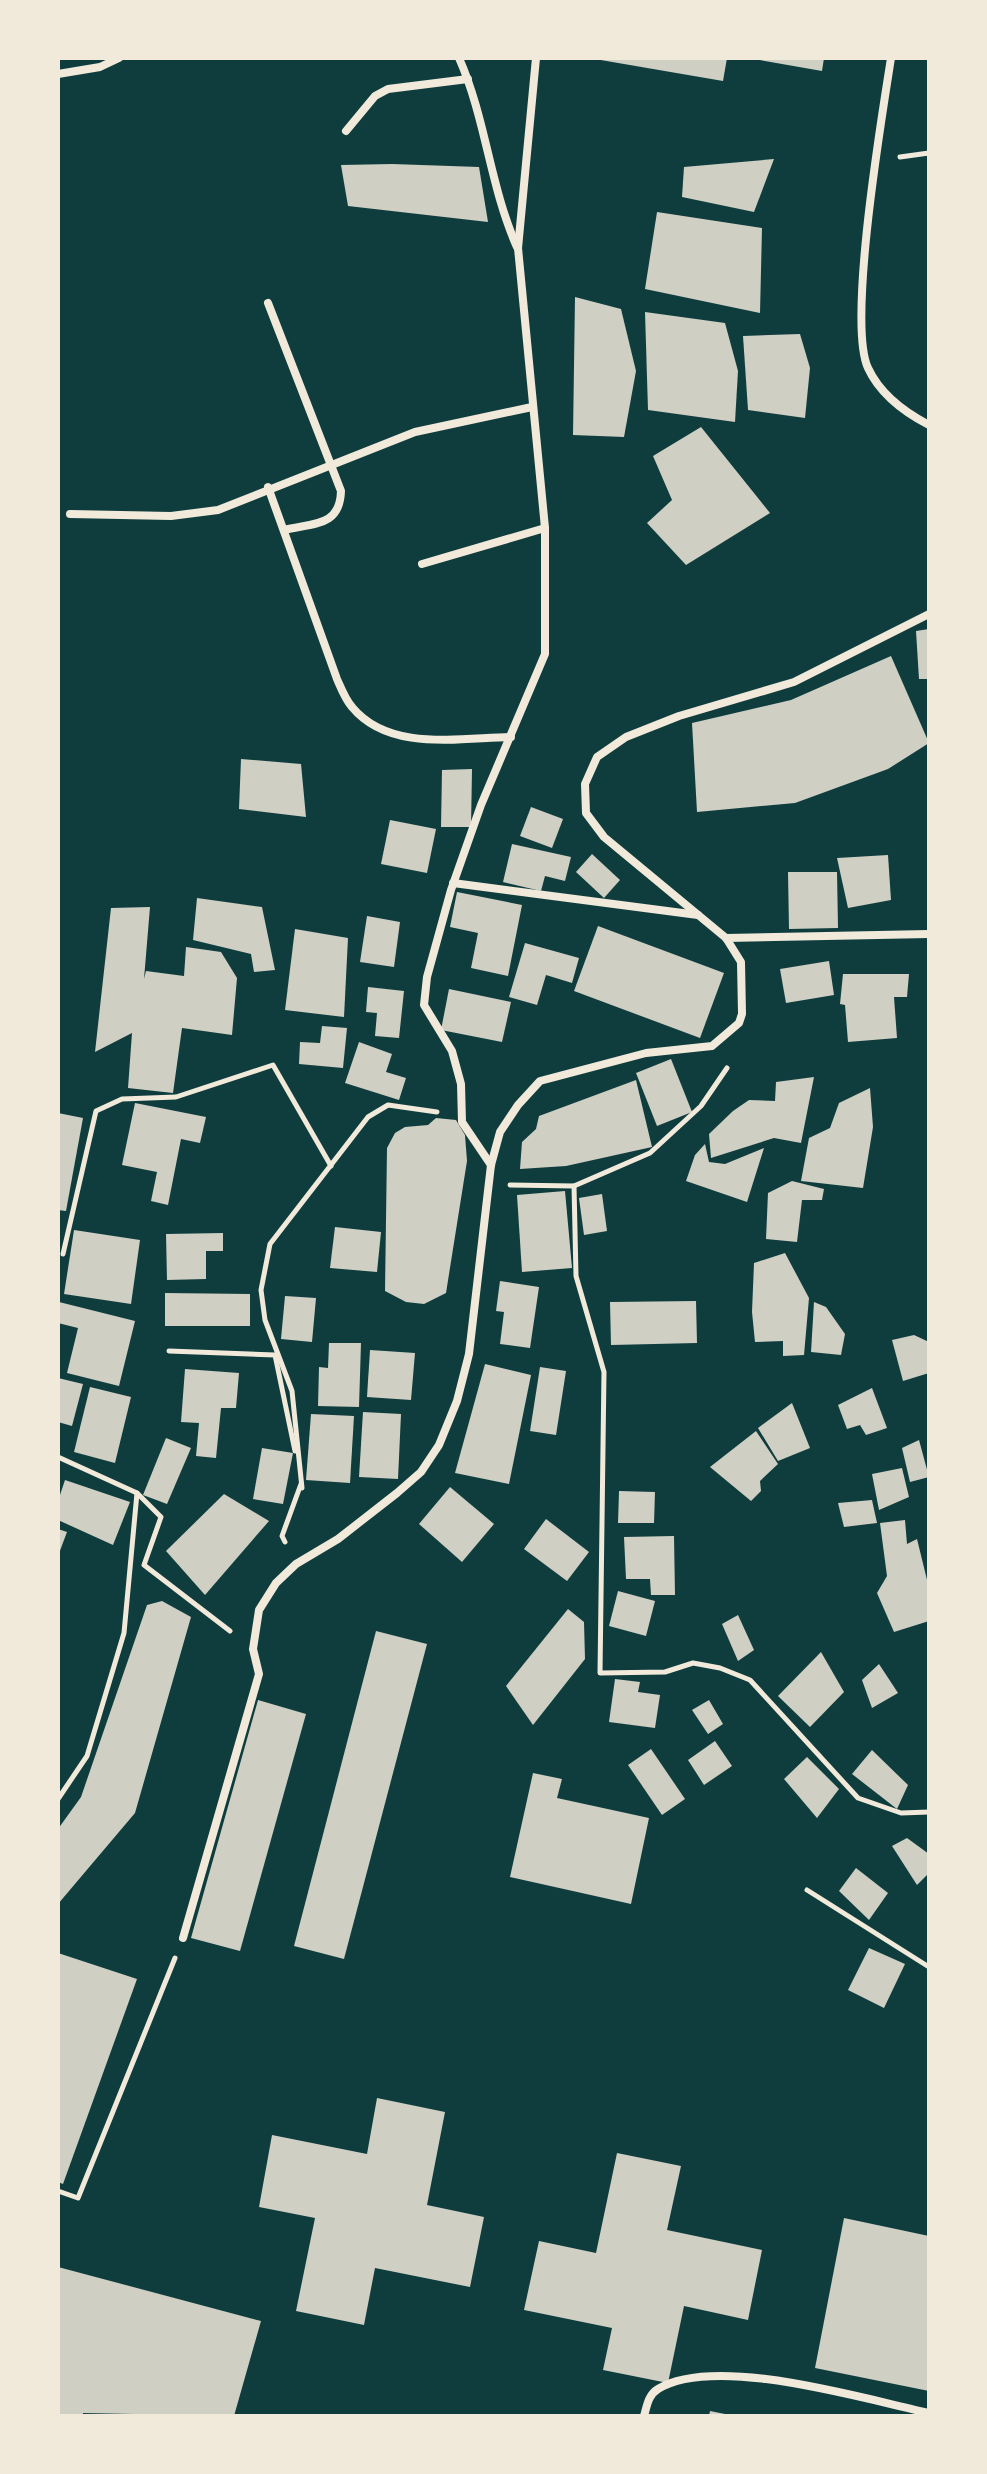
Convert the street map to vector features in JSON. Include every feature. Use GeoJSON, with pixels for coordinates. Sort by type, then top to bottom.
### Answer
{"type":"FeatureCollection","features":[{"type":"Feature","properties":{"kind":"street"},"geometry":{"type":"LineString","coordinates":[[58,74],[100,67],[119,58]]}},
{"type":"Feature","properties":{"kind":"street"},"geometry":{"type":"LineString","coordinates":[[459,58],[491,156],[503,216],[518,248]]}},
{"type":"Feature","properties":{"kind":"street"},"geometry":{"type":"LineString","coordinates":[[491,1165],[462,1122],[461,1084],[452,1051],[424,1005],[438,929],[453,883],[545,654],[545,528],[518,248],[536,58]]}},
{"type":"Feature","properties":{"kind":"street"},"geometry":{"type":"LineString","coordinates":[[891,58],[876,162],[862,328],[866,365],[882,392],[913,417],[929,425]]}},
{"type":"Feature","properties":{"kind":"street"},"geometry":{"type":"LineString","coordinates":[[346,131],[375,96],[388,89],[468,79]]}},
{"type":"Feature","properties":{"kind":"street"},"geometry":{"type":"LineString","coordinates":[[268,303],[341,491],[339,513],[333,519],[284,530]]}},
{"type":"Feature","properties":{"kind":"street"},"geometry":{"type":"LineString","coordinates":[[70,514],[187,514],[218,510],[268,487],[415,432],[532,407]]}},
{"type":"Feature","properties":{"kind":"street"},"geometry":{"type":"LineString","coordinates":[[268,487],[337,679],[352,707],[382,729],[412,739],[511,737]]}},
{"type":"Feature","properties":{"kind":"street"},"geometry":{"type":"LineString","coordinates":[[422,564],[545,528]]}},
{"type":"Feature","properties":{"kind":"street"},"geometry":{"type":"LineString","coordinates":[[183,1938],[259,1674],[253,1649],[259,1610],[276,1583],[296,1564],[338,1539],[421,1472],[439,1445],[457,1401],[469,1354],[491,1165],[500,1132],[540,1081],[578,1068],[646,1053],[712,1046],[739,1023],[742,1014],[741,962],[726,938],[604,837],[586,813],[585,784],[597,757],[626,737],[679,716],[794,682],[929,614]]}},
{"type":"Feature","properties":{"kind":"street"},"geometry":{"type":"LineString","coordinates":[[453,883],[699,915]]}},
{"type":"Feature","properties":{"kind":"street"},"geometry":{"type":"LineString","coordinates":[[726,938],[929,934]]}},
{"type":"Feature","properties":{"kind":"street"},"geometry":{"type":"LineString","coordinates":[[644,2416],[648,2399],[657,2390],[726,2373],[929,2413]]}},
{"type":"Feature","properties":{"kind":"path"},"geometry":{"type":"LineString","coordinates":[[491,1185],[574,1186],[650,1153],[701,1106],[731,1062],[739,1023]]}},
{"type":"Feature","properties":{"kind":"path"},"geometry":{"type":"LineString","coordinates":[[63,1254],[96,1111],[122,1099],[176,1097],[273,1065],[331,1166]]}},
{"type":"Feature","properties":{"kind":"path"},"geometry":{"type":"LineString","coordinates":[[296,1564],[282,1536],[302,1488],[292,1391],[265,1320],[261,1290],[270,1244],[368,1117],[388,1105],[461,1115]]}},
{"type":"Feature","properties":{"kind":"path"},"geometry":{"type":"LineString","coordinates":[[574,1186],[576,1276],[604,1372],[600,1673],[665,1672],[693,1663],[720,1668],[750,1680],[858,1798],[901,1813],[929,1812]]}},
{"type":"Feature","properties":{"kind":"path"},"geometry":{"type":"LineString","coordinates":[[169,1351],[275,1355],[302,1488]]}},
{"type":"Feature","properties":{"kind":"path"},"geometry":{"type":"LineString","coordinates":[[58,1457],[137,1493],[161,1517],[144,1565],[253,1649]]}},
{"type":"Feature","properties":{"kind":"path"},"geometry":{"type":"LineString","coordinates":[[58,1799],[87,1756],[124,1633],[137,1493]]}},
{"type":"Feature","properties":{"kind":"path"},"geometry":{"type":"LineString","coordinates":[[807,1890],[929,1967]]}},
{"type":"Feature","properties":{"kind":"path"},"geometry":{"type":"LineString","coordinates":[[58,2191],[78,2198],[183,1938]]}},
{"type":"Feature","properties":{"kind":"building"},"geometry":{"type":"Polygon","coordinates":[[[589,58],[727,58],[723,81],[589,58]]]}},
{"type":"Feature","properties":{"kind":"building"},"geometry":{"type":"Polygon","coordinates":[[[748,58],[824,58],[822,71],[748,58]]]}},
{"type":"Feature","properties":{"kind":"building"},"geometry":{"type":"Polygon","coordinates":[[[774,159],[754,212],[682,197],[684,167],[774,159]]]}},
{"type":"Feature","properties":{"kind":"building"},"geometry":{"type":"Polygon","coordinates":[[[341,165],[479,167],[488,222],[348,206],[341,165]]]}},
{"type":"Feature","properties":{"kind":"building"},"geometry":{"type":"Polygon","coordinates":[[[657,212],[762,228],[760,313],[645,289],[657,212]]]}},
{"type":"Feature","properties":{"kind":"building"},"geometry":{"type":"Polygon","coordinates":[[[575,297],[621,309],[636,371],[624,437],[573,435],[575,297]]]}},
{"type":"Feature","properties":{"kind":"building"},"geometry":{"type":"Polygon","coordinates":[[[645,312],[725,323],[738,371],[735,422],[648,410],[645,312]]]}},
{"type":"Feature","properties":{"kind":"building"},"geometry":{"type":"Polygon","coordinates":[[[800,334],[810,368],[805,418],[748,410],[743,336],[800,334]]]}},
{"type":"Feature","properties":{"kind":"building"},"geometry":{"type":"Polygon","coordinates":[[[701,427],[770,513],[686,565],[647,523],[672,500],[653,456],[701,427]]]}},
{"type":"Feature","properties":{"kind":"building"},"geometry":{"type":"Polygon","coordinates":[[[929,629],[929,679],[919,679],[916,631],[929,629]]]}},
{"type":"Feature","properties":{"kind":"building"},"geometry":{"type":"Polygon","coordinates":[[[891,656],[929,743],[888,769],[795,803],[697,812],[692,723],[791,700],[891,656]]]}},
{"type":"Feature","properties":{"kind":"building"},"geometry":{"type":"Polygon","coordinates":[[[241,759],[301,764],[306,817],[239,809],[241,759]]]}},
{"type":"Feature","properties":{"kind":"building"},"geometry":{"type":"Polygon","coordinates":[[[472,769],[471,827],[441,827],[442,770],[472,769]]]}},
{"type":"Feature","properties":{"kind":"building"},"geometry":{"type":"Polygon","coordinates":[[[531,807],[563,819],[552,848],[520,836],[531,807]]]}},
{"type":"Feature","properties":{"kind":"building"},"geometry":{"type":"Polygon","coordinates":[[[390,820],[436,829],[427,873],[381,864],[390,820]]]}},
{"type":"Feature","properties":{"kind":"building"},"geometry":{"type":"Polygon","coordinates":[[[512,844],[571,857],[565,881],[545,876],[541,891],[503,882],[512,844]]]}},
{"type":"Feature","properties":{"kind":"building"},"geometry":{"type":"Polygon","coordinates":[[[592,854],[620,880],[604,898],[576,872],[592,854]]]}},
{"type":"Feature","properties":{"kind":"building"},"geometry":{"type":"Polygon","coordinates":[[[888,855],[891,900],[848,908],[837,858],[888,855]]]}},
{"type":"Feature","properties":{"kind":"building"},"geometry":{"type":"Polygon","coordinates":[[[788,872],[837,872],[838,928],[789,929],[788,872]]]}},
{"type":"Feature","properties":{"kind":"building"},"geometry":{"type":"Polygon","coordinates":[[[457,892],[522,905],[508,976],[471,968],[478,933],[450,927],[457,892]]]}},
{"type":"Feature","properties":{"kind":"building"},"geometry":{"type":"Polygon","coordinates":[[[197,898],[262,907],[275,970],[254,972],[251,954],[193,940],[197,898]]]}},
{"type":"Feature","properties":{"kind":"building"},"geometry":{"type":"Polygon","coordinates":[[[150,907],[144,979],[146,971],[184,976],[186,947],[221,952],[237,978],[232,1035],[182,1028],[173,1093],[128,1088],[132,1033],[95,1052],[111,908],[150,907]]]}},
{"type":"Feature","properties":{"kind":"building"},"geometry":{"type":"Polygon","coordinates":[[[367,916],[400,922],[394,967],[360,962],[367,916]]]}},
{"type":"Feature","properties":{"kind":"building"},"geometry":{"type":"Polygon","coordinates":[[[598,926],[724,973],[700,1038],[574,991],[598,926]]]}},
{"type":"Feature","properties":{"kind":"building"},"geometry":{"type":"Polygon","coordinates":[[[295,929],[348,938],[344,1017],[285,1010],[295,929]]]}},
{"type":"Feature","properties":{"kind":"building"},"geometry":{"type":"Polygon","coordinates":[[[525,943],[579,958],[572,983],[546,975],[537,1005],[509,997],[525,943]]]}},
{"type":"Feature","properties":{"kind":"building"},"geometry":{"type":"Polygon","coordinates":[[[829,961],[834,995],[786,1003],[780,969],[829,961]]]}},
{"type":"Feature","properties":{"kind":"building"},"geometry":{"type":"Polygon","coordinates":[[[843,974],[909,974],[907,997],[894,997],[897,1038],[848,1042],[845,1005],[840,1004],[843,974]]]}},
{"type":"Feature","properties":{"kind":"building"},"geometry":{"type":"Polygon","coordinates":[[[368,987],[404,991],[399,1038],[375,1036],[377,1013],[366,1012],[368,987]]]}},
{"type":"Feature","properties":{"kind":"building"},"geometry":{"type":"Polygon","coordinates":[[[449,989],[511,1002],[502,1042],[441,1030],[449,989]]]}},
{"type":"Feature","properties":{"kind":"building"},"geometry":{"type":"Polygon","coordinates":[[[322,1026],[347,1028],[343,1068],[299,1064],[300,1042],[320,1043],[322,1026]]]}},
{"type":"Feature","properties":{"kind":"building"},"geometry":{"type":"Polygon","coordinates":[[[359,1042],[392,1054],[386,1072],[406,1078],[399,1100],[345,1083],[359,1042]]]}},
{"type":"Feature","properties":{"kind":"building"},"geometry":{"type":"Polygon","coordinates":[[[671,1059],[692,1112],[657,1126],[636,1073],[671,1059]]]}},
{"type":"Feature","properties":{"kind":"building"},"geometry":{"type":"Polygon","coordinates":[[[814,1077],[801,1143],[774,1138],[711,1158],[709,1134],[733,1111],[749,1100],[775,1101],[776,1082],[814,1077]]]}},
{"type":"Feature","properties":{"kind":"building"},"geometry":{"type":"Polygon","coordinates":[[[636,1080],[652,1147],[566,1166],[520,1169],[522,1142],[536,1129],[539,1116],[636,1080]]]}},
{"type":"Feature","properties":{"kind":"building"},"geometry":{"type":"Polygon","coordinates":[[[870,1088],[873,1127],[863,1188],[801,1181],[809,1138],[830,1128],[839,1103],[870,1088]]]}},
{"type":"Feature","properties":{"kind":"building"},"geometry":{"type":"Polygon","coordinates":[[[135,1103],[206,1117],[200,1143],[181,1139],[168,1205],[151,1201],[157,1172],[122,1165],[135,1103]]]}},
{"type":"Feature","properties":{"kind":"building"},"geometry":{"type":"Polygon","coordinates":[[[58,1113],[83,1118],[66,1211],[58,1210],[58,1113]]]}},
{"type":"Feature","properties":{"kind":"building"},"geometry":{"type":"Polygon","coordinates":[[[436,1118],[456,1120],[465,1135],[467,1161],[446,1293],[424,1304],[406,1302],[385,1291],[387,1148],[395,1133],[405,1127],[428,1125],[436,1118]]]}},
{"type":"Feature","properties":{"kind":"building"},"geometry":{"type":"Polygon","coordinates":[[[705,1144],[709,1162],[725,1164],[764,1148],[747,1202],[686,1181],[695,1155],[705,1144]]]}},
{"type":"Feature","properties":{"kind":"building"},"geometry":{"type":"Polygon","coordinates":[[[792,1181],[824,1189],[822,1200],[802,1200],[797,1242],[766,1239],[768,1193],[792,1181]]]}},
{"type":"Feature","properties":{"kind":"building"},"geometry":{"type":"Polygon","coordinates":[[[565,1191],[572,1268],[522,1272],[517,1195],[565,1191]]]}},
{"type":"Feature","properties":{"kind":"building"},"geometry":{"type":"Polygon","coordinates":[[[602,1194],[607,1231],[584,1235],[579,1198],[602,1194]]]}},
{"type":"Feature","properties":{"kind":"building"},"geometry":{"type":"Polygon","coordinates":[[[335,1227],[381,1232],[377,1272],[330,1268],[335,1227]]]}},
{"type":"Feature","properties":{"kind":"building"},"geometry":{"type":"Polygon","coordinates":[[[74,1230],[140,1240],[131,1304],[64,1294],[74,1230]]]}},
{"type":"Feature","properties":{"kind":"building"},"geometry":{"type":"Polygon","coordinates":[[[223,1233],[223,1251],[206,1251],[206,1279],[167,1280],[166,1234],[223,1233]]]}},
{"type":"Feature","properties":{"kind":"building"},"geometry":{"type":"Polygon","coordinates":[[[785,1253],[809,1298],[804,1355],[783,1356],[783,1341],[755,1342],[752,1312],[754,1263],[785,1253]]]}},
{"type":"Feature","properties":{"kind":"building"},"geometry":{"type":"Polygon","coordinates":[[[500,1281],[539,1287],[530,1348],[500,1344],[504,1312],[496,1311],[500,1281]]]}},
{"type":"Feature","properties":{"kind":"building"},"geometry":{"type":"Polygon","coordinates":[[[165,1293],[250,1294],[250,1326],[165,1326],[165,1293]]]}},
{"type":"Feature","properties":{"kind":"building"},"geometry":{"type":"Polygon","coordinates":[[[285,1296],[316,1298],[312,1342],[281,1339],[285,1296]]]}},
{"type":"Feature","properties":{"kind":"building"},"geometry":{"type":"Polygon","coordinates":[[[696,1301],[697,1343],[611,1345],[610,1302],[696,1301]]]}},
{"type":"Feature","properties":{"kind":"building"},"geometry":{"type":"Polygon","coordinates":[[[59,1302],[135,1321],[119,1386],[67,1373],[78,1328],[58,1323],[59,1302]]]}},
{"type":"Feature","properties":{"kind":"building"},"geometry":{"type":"Polygon","coordinates":[[[814,1302],[826,1307],[845,1334],[841,1355],[811,1352],[814,1302]]]}},
{"type":"Feature","properties":{"kind":"building"},"geometry":{"type":"Polygon","coordinates":[[[914,1335],[929,1342],[929,1373],[903,1381],[892,1340],[914,1335]]]}},
{"type":"Feature","properties":{"kind":"building"},"geometry":{"type":"Polygon","coordinates":[[[329,1343],[361,1343],[359,1407],[318,1406],[319,1367],[328,1368],[329,1343]]]}},
{"type":"Feature","properties":{"kind":"building"},"geometry":{"type":"Polygon","coordinates":[[[370,1350],[415,1353],[411,1400],[367,1397],[370,1350]]]}},
{"type":"Feature","properties":{"kind":"building"},"geometry":{"type":"Polygon","coordinates":[[[485,1364],[531,1375],[509,1484],[455,1473],[485,1364]]]}},
{"type":"Feature","properties":{"kind":"building"},"geometry":{"type":"Polygon","coordinates":[[[540,1367],[566,1371],[556,1435],[530,1431],[540,1367]]]}},
{"type":"Feature","properties":{"kind":"building"},"geometry":{"type":"Polygon","coordinates":[[[185,1369],[239,1373],[236,1408],[221,1408],[216,1458],[196,1456],[199,1423],[181,1422],[185,1369]]]}},
{"type":"Feature","properties":{"kind":"building"},"geometry":{"type":"Polygon","coordinates":[[[58,1378],[83,1384],[72,1426],[58,1422],[58,1378]]]}},
{"type":"Feature","properties":{"kind":"building"},"geometry":{"type":"Polygon","coordinates":[[[90,1387],[131,1397],[115,1463],[74,1452],[90,1387]]]}},
{"type":"Feature","properties":{"kind":"building"},"geometry":{"type":"Polygon","coordinates":[[[872,1388],[887,1428],[866,1435],[860,1425],[847,1429],[838,1405],[872,1388]]]}},
{"type":"Feature","properties":{"kind":"building"},"geometry":{"type":"Polygon","coordinates":[[[792,1403],[810,1448],[778,1461],[758,1428],[792,1403]]]}},
{"type":"Feature","properties":{"kind":"building"},"geometry":{"type":"Polygon","coordinates":[[[363,1412],[401,1414],[398,1479],[359,1477],[363,1412]]]}},
{"type":"Feature","properties":{"kind":"building"},"geometry":{"type":"Polygon","coordinates":[[[311,1414],[354,1416],[350,1483],[306,1480],[311,1414]]]}},
{"type":"Feature","properties":{"kind":"building"},"geometry":{"type":"Polygon","coordinates":[[[756,1431],[778,1464],[760,1481],[761,1491],[751,1501],[710,1467],[756,1431]]]}},
{"type":"Feature","properties":{"kind":"building"},"geometry":{"type":"Polygon","coordinates":[[[166,1438],[191,1448],[167,1504],[143,1495],[166,1438]]]}},
{"type":"Feature","properties":{"kind":"building"},"geometry":{"type":"Polygon","coordinates":[[[919,1440],[929,1477],[910,1482],[902,1448],[919,1440]]]}},
{"type":"Feature","properties":{"kind":"building"},"geometry":{"type":"Polygon","coordinates":[[[262,1448],[293,1453],[283,1504],[253,1499],[262,1448]]]}},
{"type":"Feature","properties":{"kind":"building"},"geometry":{"type":"Polygon","coordinates":[[[902,1468],[909,1497],[879,1510],[872,1474],[902,1468]]]}},
{"type":"Feature","properties":{"kind":"building"},"geometry":{"type":"Polygon","coordinates":[[[65,1480],[130,1502],[113,1545],[58,1520],[58,1501],[65,1480]]]}},
{"type":"Feature","properties":{"kind":"building"},"geometry":{"type":"Polygon","coordinates":[[[450,1487],[494,1524],[462,1562],[419,1524],[450,1487]]]}},
{"type":"Feature","properties":{"kind":"building"},"geometry":{"type":"Polygon","coordinates":[[[619,1491],[655,1492],[654,1523],[618,1523],[619,1491]]]}},
{"type":"Feature","properties":{"kind":"building"},"geometry":{"type":"Polygon","coordinates":[[[224,1494],[269,1521],[205,1595],[166,1551],[224,1494]]]}},
{"type":"Feature","properties":{"kind":"building"},"geometry":{"type":"Polygon","coordinates":[[[872,1500],[877,1523],[844,1527],[838,1503],[872,1500]]]}},
{"type":"Feature","properties":{"kind":"building"},"geometry":{"type":"Polygon","coordinates":[[[546,1519],[589,1552],[567,1581],[524,1549],[546,1519]]]}},
{"type":"Feature","properties":{"kind":"building"},"geometry":{"type":"Polygon","coordinates":[[[905,1520],[907,1544],[917,1539],[929,1588],[929,1621],[894,1632],[877,1593],[887,1576],[880,1523],[905,1520]]]}},
{"type":"Feature","properties":{"kind":"building"},"geometry":{"type":"Polygon","coordinates":[[[58,1529],[67,1532],[58,1556],[58,1529]]]}},
{"type":"Feature","properties":{"kind":"building"},"geometry":{"type":"Polygon","coordinates":[[[674,1536],[675,1595],[651,1595],[650,1579],[626,1579],[624,1537],[674,1536]]]}},
{"type":"Feature","properties":{"kind":"building"},"geometry":{"type":"Polygon","coordinates":[[[618,1591],[655,1601],[646,1636],[609,1626],[618,1591]]]}},
{"type":"Feature","properties":{"kind":"building"},"geometry":{"type":"Polygon","coordinates":[[[162,1601],[191,1617],[135,1813],[58,1904],[58,1829],[81,1797],[147,1605],[162,1601]]]}},
{"type":"Feature","properties":{"kind":"building"},"geometry":{"type":"Polygon","coordinates":[[[568,1609],[584,1622],[585,1659],[533,1725],[506,1686],[568,1609]]]}},
{"type":"Feature","properties":{"kind":"building"},"geometry":{"type":"Polygon","coordinates":[[[738,1615],[754,1650],[738,1661],[722,1624],[738,1615]]]}},
{"type":"Feature","properties":{"kind":"building"},"geometry":{"type":"Polygon","coordinates":[[[376,1631],[427,1644],[344,1959],[294,1946],[376,1631]]]}},
{"type":"Feature","properties":{"kind":"building"},"geometry":{"type":"Polygon","coordinates":[[[821,1652],[844,1692],[810,1727],[778,1696],[821,1652]]]}},
{"type":"Feature","properties":{"kind":"building"},"geometry":{"type":"Polygon","coordinates":[[[879,1664],[898,1693],[872,1708],[862,1680],[879,1664]]]}},
{"type":"Feature","properties":{"kind":"building"},"geometry":{"type":"Polygon","coordinates":[[[615,1679],[640,1682],[638,1692],[660,1695],[655,1728],[609,1722],[615,1679]]]}},
{"type":"Feature","properties":{"kind":"building"},"geometry":{"type":"Polygon","coordinates":[[[258,1700],[306,1714],[240,1951],[191,1938],[258,1700]]]}},
{"type":"Feature","properties":{"kind":"building"},"geometry":{"type":"Polygon","coordinates":[[[709,1700],[723,1724],[708,1734],[692,1710],[709,1700]]]}},
{"type":"Feature","properties":{"kind":"building"},"geometry":{"type":"Polygon","coordinates":[[[715,1741],[732,1766],[704,1785],[688,1760],[715,1741]]]}},
{"type":"Feature","properties":{"kind":"building"},"geometry":{"type":"Polygon","coordinates":[[[651,1749],[685,1799],[662,1815],[628,1765],[651,1749]]]}},
{"type":"Feature","properties":{"kind":"building"},"geometry":{"type":"Polygon","coordinates":[[[872,1750],[908,1785],[897,1809],[852,1774],[872,1750]]]}},
{"type":"Feature","properties":{"kind":"building"},"geometry":{"type":"Polygon","coordinates":[[[807,1757],[839,1789],[817,1818],[784,1779],[807,1757]]]}},
{"type":"Feature","properties":{"kind":"building"},"geometry":{"type":"Polygon","coordinates":[[[533,1773],[562,1779],[557,1798],[649,1818],[631,1904],[510,1877],[533,1773]]]}},
{"type":"Feature","properties":{"kind":"building"},"geometry":{"type":"Polygon","coordinates":[[[907,1838],[929,1854],[929,1873],[917,1885],[892,1846],[907,1838]]]}},
{"type":"Feature","properties":{"kind":"building"},"geometry":{"type":"Polygon","coordinates":[[[856,1868],[888,1893],[869,1920],[839,1891],[856,1868]]]}},
{"type":"Feature","properties":{"kind":"building"},"geometry":{"type":"Polygon","coordinates":[[[869,1948],[905,1964],[884,2008],[848,1990],[869,1948]]]}},
{"type":"Feature","properties":{"kind":"building"},"geometry":{"type":"Polygon","coordinates":[[[58,1953],[137,1979],[63,2184],[58,2182],[58,1953]]]}},
{"type":"Feature","properties":{"kind":"building"},"geometry":{"type":"Polygon","coordinates":[[[377,2098],[445,2112],[427,2205],[484,2217],[470,2287],[375,2268],[364,2325],[296,2311],[315,2218],[259,2207],[272,2135],[367,2154],[377,2098]]]}},
{"type":"Feature","properties":{"kind":"building"},"geometry":{"type":"Polygon","coordinates":[[[617,2153],[681,2166],[667,2230],[762,2250],[748,2320],[684,2306],[668,2383],[603,2370],[612,2328],[524,2310],[539,2241],[596,2253],[617,2153]]]}},
{"type":"Feature","properties":{"kind":"building"},"geometry":{"type":"Polygon","coordinates":[[[844,2218],[929,2236],[929,2391],[815,2368],[844,2218]]]}},
{"type":"Feature","properties":{"kind":"building"},"geometry":{"type":"Polygon","coordinates":[[[58,2267],[261,2321],[234,2416],[83,2413],[83,2416],[58,2416],[58,2267]]]}},
{"type":"Feature","properties":{"kind":"building"},"geometry":{"type":"Polygon","coordinates":[[[710,2411],[730,2415],[730,2416],[709,2416],[710,2411]]]}}]}
